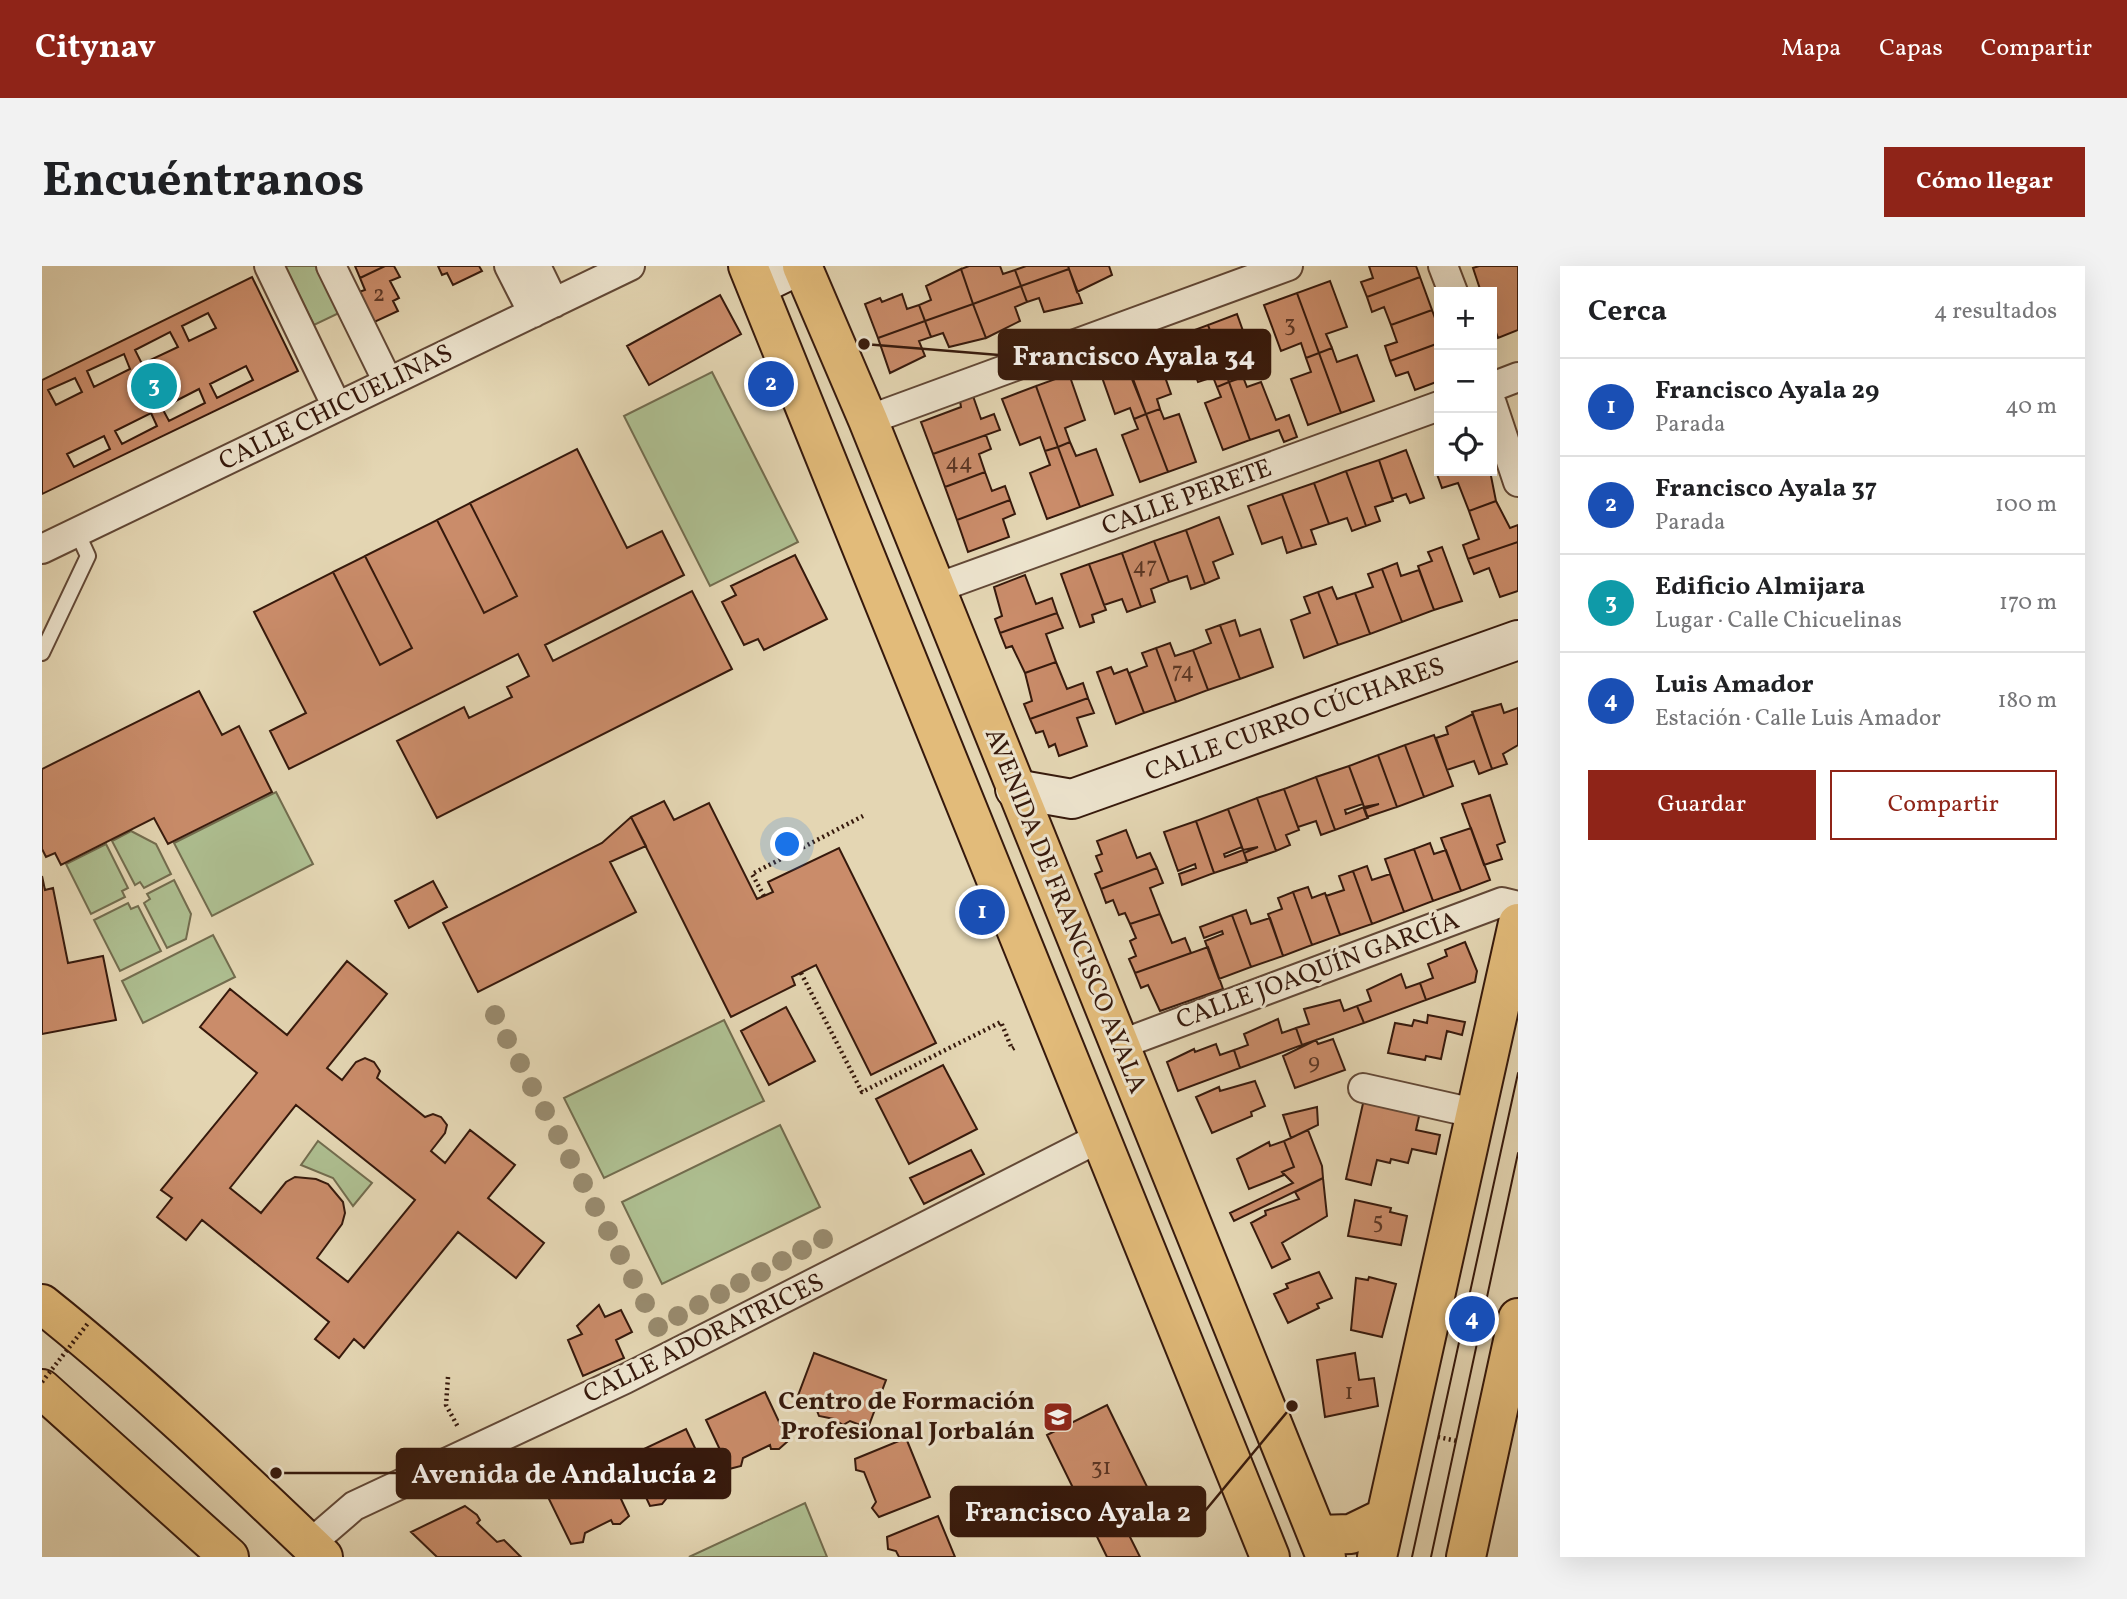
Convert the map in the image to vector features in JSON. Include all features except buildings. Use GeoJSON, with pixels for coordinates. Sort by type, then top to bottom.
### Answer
{"type":"FeatureCollection","features":[{"type":"Feature","properties":{"kind":"main road","name":"AVENIDA DE FRANCISCO AYALA"},"geometry":{"type":"LineString","coordinates":[[800,266],[868,420],[1321,1546]]}},
{"type":"Feature","properties":{"kind":"main road","name":"AVENIDA DE FRANCISCO AYALA"},"geometry":{"type":"LineString","coordinates":[[752,276],[1270,1557]]}},
{"type":"Feature","properties":{"kind":"main road"},"geometry":{"type":"LineString","coordinates":[[1377,1557],[1518,922]]}},
{"type":"Feature","properties":{"kind":"main road"},"geometry":{"type":"LineString","coordinates":[[42,1304],[189,1429],[316,1551]]}},
{"type":"Feature","properties":{"kind":"main road"},"geometry":{"type":"LineString","coordinates":[[1466,1557],[1518,1318]]}},
{"type":"Feature","properties":{"kind":"main road"},"geometry":{"type":"LineString","coordinates":[[42,1389],[229,1557]]}},
{"type":"Feature","properties":{"kind":"main road"},"geometry":{"type":"LineString","coordinates":[[1321,1546],[1386,1517]]}},
{"type":"Feature","properties":{"kind":"street"},"geometry":{"type":"LineString","coordinates":[[269,266],[337,407]]}},
{"type":"Feature","properties":{"kind":"street"},"geometry":{"type":"LineString","coordinates":[[331,266],[388,382]]}},
{"type":"Feature","properties":{"kind":"street"},"geometry":{"type":"LineString","coordinates":[[509,266],[543,308]]}},
{"type":"Feature","properties":{"kind":"street"},"geometry":{"type":"LineString","coordinates":[[536,266],[543,308]]}},
{"type":"Feature","properties":{"kind":"street","name":"CALLE CHICUELINAS"},"geometry":{"type":"LineString","coordinates":[[42,549],[630,266]]}},
{"type":"Feature","properties":{"kind":"street"},"geometry":{"type":"LineString","coordinates":[[752,276],[800,266]]}},
{"type":"Feature","properties":{"kind":"street"},"geometry":{"type":"LineString","coordinates":[[868,420],[1288,266]]}},
{"type":"Feature","properties":{"kind":"street"},"geometry":{"type":"LineString","coordinates":[[1443,266],[1450,287]]}},
{"type":"Feature","properties":{"kind":"street"},"geometry":{"type":"LineString","coordinates":[[1497,385],[1518,377]]}},
{"type":"Feature","properties":{"kind":"street","name":"CALLE PERETE"},"geometry":{"type":"LineString","coordinates":[[934,589],[1434,408]]}},
{"type":"Feature","properties":{"kind":"street"},"geometry":{"type":"LineString","coordinates":[[1495,413],[1518,482]]}},
{"type":"Feature","properties":{"kind":"street","name":"CALLE CURRO CÚCHARES"},"geometry":{"type":"LineString","coordinates":[[1015,789],[1072,799],[1518,640]]}},
{"type":"Feature","properties":{"kind":"street"},"geometry":{"type":"LineString","coordinates":[[1039,847],[1072,799]]}},
{"type":"Feature","properties":{"kind":"street","name":"CALLE JOAQUÍN GARCÍA"},"geometry":{"type":"LineString","coordinates":[[1119,1045],[1502,902],[1518,906]]}},
{"type":"Feature","properties":{"kind":"street"},"geometry":{"type":"LineString","coordinates":[[1363,1088],[1474,1114]]}},
{"type":"Feature","properties":{"kind":"street","name":"CALLE ADORATRICES"},"geometry":{"type":"LineString","coordinates":[[316,1551],[354,1506],[662,1361],[1101,1137]]}},
{"type":"Feature","properties":{"kind":"lane"},"geometry":{"type":"LineString","coordinates":[[42,653],[89,556],[77,532]]}},
{"type":"Feature","properties":{"kind":"path"},"geometry":{"type":"LineString","coordinates":[[764,896],[752,874],[863,816]]}},
{"type":"Feature","properties":{"kind":"path"},"geometry":{"type":"LineString","coordinates":[[801,973],[862,1092],[1001,1022],[1012,1049],[1017,1046]]}},
{"type":"Feature","properties":{"kind":"path"},"geometry":{"type":"LineString","coordinates":[[42,1382],[89,1322]]}},
{"type":"Feature","properties":{"kind":"path"},"geometry":{"type":"LineString","coordinates":[[448,1377],[446,1405],[456,1423]]}},
{"type":"Feature","properties":{"kind":"path"},"geometry":{"type":"LineString","coordinates":[[1431,1435],[1467,1443]]}},
{"type":"Feature","properties":{"kind":"green space"},"geometry":{"type":"Polygon","coordinates":[[[285,266],[316,266],[339,313],[314,325],[285,266]]]}},
{"type":"Feature","properties":{"kind":"green space"},"geometry":{"type":"Polygon","coordinates":[[[712,372],[798,542],[710,586],[624,416],[712,372]]]}},
{"type":"Feature","properties":{"kind":"green space"},"geometry":{"type":"Polygon","coordinates":[[[276,792],[313,864],[212,916],[174,843],[276,792]]]}},
{"type":"Feature","properties":{"kind":"green space"},"geometry":{"type":"Polygon","coordinates":[[[131,831],[156,844],[171,874],[144,888],[140,882],[135,885],[112,841],[131,831]]]}},
{"type":"Feature","properties":{"kind":"green space"},"geometry":{"type":"Polygon","coordinates":[[[106,844],[128,888],[122,891],[125,897],[91,914],[66,864],[106,844]]]}},
{"type":"Feature","properties":{"kind":"green space"},"geometry":{"type":"Polygon","coordinates":[[[174,880],[191,914],[186,939],[167,948],[144,903],[150,899],[147,894],[174,880]]]}},
{"type":"Feature","properties":{"kind":"green space"},"geometry":{"type":"Polygon","coordinates":[[[128,903],[131,909],[138,906],[161,951],[120,971],[94,920],[128,903]]]}},
{"type":"Feature","properties":{"kind":"green space"},"geometry":{"type":"Polygon","coordinates":[[[213,935],[235,977],[143,1023],[122,981],[213,935]]]}},
{"type":"Feature","properties":{"kind":"green space"},"geometry":{"type":"Polygon","coordinates":[[[724,1020],[764,1101],[604,1178],[564,1098],[724,1020]]]}},
{"type":"Feature","properties":{"kind":"green space"},"geometry":{"type":"Polygon","coordinates":[[[780,1125],[820,1207],[662,1284],[622,1202],[780,1125]]]}},
{"type":"Feature","properties":{"kind":"green space"},"geometry":{"type":"Polygon","coordinates":[[[318,1141],[372,1183],[353,1206],[333,1178],[301,1165],[318,1141]]]}},
{"type":"Feature","properties":{"kind":"green space"},"geometry":{"type":"Polygon","coordinates":[[[805,1503],[827,1557],[689,1557],[805,1503]]]}},
{"type":"Feature","properties":{"kind":"tram line"},"geometry":{"type":"LineString","coordinates":[[1412,1557],[1518,1073]]}},
{"type":"Feature","properties":{"kind":"tram line"},"geometry":{"type":"LineString","coordinates":[[1431,1557],[1518,1153]]}},
{"type":"Feature","properties":{"kind":"place","name":"Francisco Ayala 34"},"geometry":{"type":"Point","coordinates":[864,344]}},
{"type":"Feature","properties":{"kind":"place","name":"Francisco Ayala 37"},"geometry":{"type":"Point","coordinates":[771,384]}},
{"type":"Feature","properties":{"kind":"place","name":"Edificio Almijara"},"geometry":{"type":"Point","coordinates":[154,386]}},
{"type":"Feature","properties":{"kind":"place","name":"Francisco Ayala 29"},"geometry":{"type":"Point","coordinates":[982,912]}},
{"type":"Feature","properties":{"kind":"place","name":"Luis Amador"},"geometry":{"type":"Point","coordinates":[1472,1319]}},
{"type":"Feature","properties":{"kind":"place","name":"Francisco Ayala 2"},"geometry":{"type":"Point","coordinates":[1292,1406]}},
{"type":"Feature","properties":{"kind":"place","name":"Centro de Formación Profesional Jorbalán"},"geometry":{"type":"Point","coordinates":[1058,1417]}},
{"type":"Feature","properties":{"kind":"place","name":"Avenida de Andalucía 2"},"geometry":{"type":"Point","coordinates":[276,1473]}}]}
